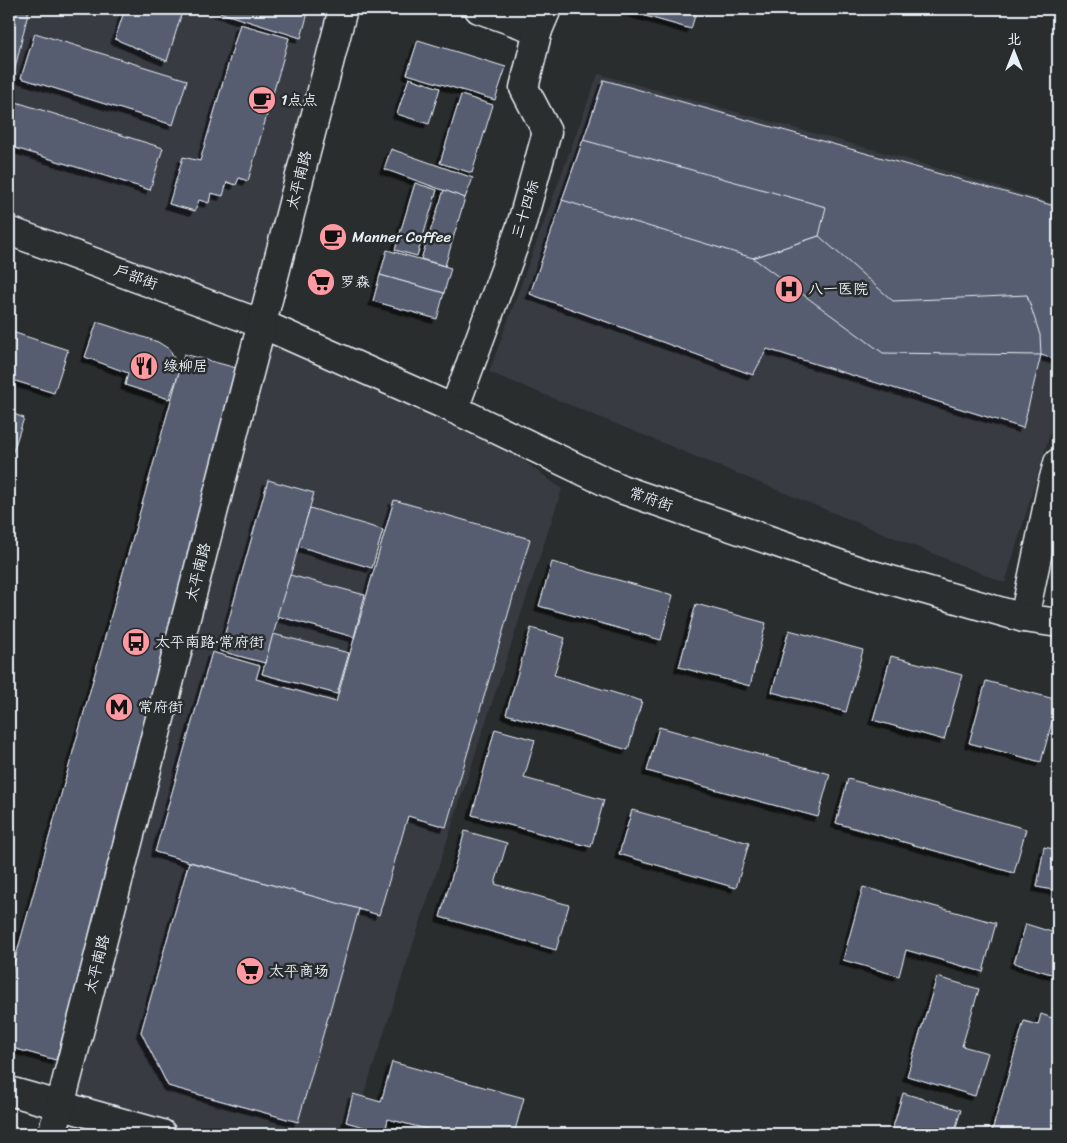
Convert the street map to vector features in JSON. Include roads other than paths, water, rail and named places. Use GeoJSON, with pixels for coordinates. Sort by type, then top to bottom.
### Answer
{"type":"FeatureCollection","features":[{"type":"Feature","properties":{"kind":"main road","name":"太平南路"},"geometry":{"type":"LineString","coordinates":[[52,1134],[343,9]]}},
{"type":"Feature","properties":{"kind":"main road"},"geometry":{"type":"LineString","coordinates":[[479,9],[542,19]]}},
{"type":"Feature","properties":{"kind":"main road","name":"三十四标"},"geometry":{"type":"LineString","coordinates":[[454,409],[521,226],[547,132],[524,88],[542,19]]}},
{"type":"Feature","properties":{"kind":"main road","name":"户部街"},"geometry":{"type":"LineString","coordinates":[[9,231],[262,324]]}},
{"type":"Feature","properties":{"kind":"main road","name":"常府街"},"geometry":{"type":"LineString","coordinates":[[262,324],[454,409],[622,489],[859,571],[1024,618],[1058,623]]}},
{"type":"Feature","properties":{"kind":"main road"},"geometry":{"type":"LineString","coordinates":[[1024,618],[1058,462]]}},
{"type":"Feature","properties":{"kind":"main road"},"geometry":{"type":"LineString","coordinates":[[9,1092],[162,1134]]}},
{"type":"Feature","properties":{"kind":"place","name":"1点点"},"geometry":{"type":"Point","coordinates":[262,100]}},
{"type":"Feature","properties":{"kind":"place","name":"Manner Coffee"},"geometry":{"type":"Point","coordinates":[333,237]}},
{"type":"Feature","properties":{"kind":"place","name":"罗森"},"geometry":{"type":"Point","coordinates":[321,282]}},
{"type":"Feature","properties":{"kind":"place","name":"八一医院"},"geometry":{"type":"Point","coordinates":[789,289]}},
{"type":"Feature","properties":{"kind":"place","name":"绿柳居"},"geometry":{"type":"Point","coordinates":[144,366]}},
{"type":"Feature","properties":{"kind":"place","name":"太平南路·常府街"},"geometry":{"type":"Point","coordinates":[136,642]}},
{"type":"Feature","properties":{"kind":"place","name":"常府街"},"geometry":{"type":"Point","coordinates":[119,707]}},
{"type":"Feature","properties":{"kind":"place","name":"太平商场"},"geometry":{"type":"Point","coordinates":[250,971]}}]}
